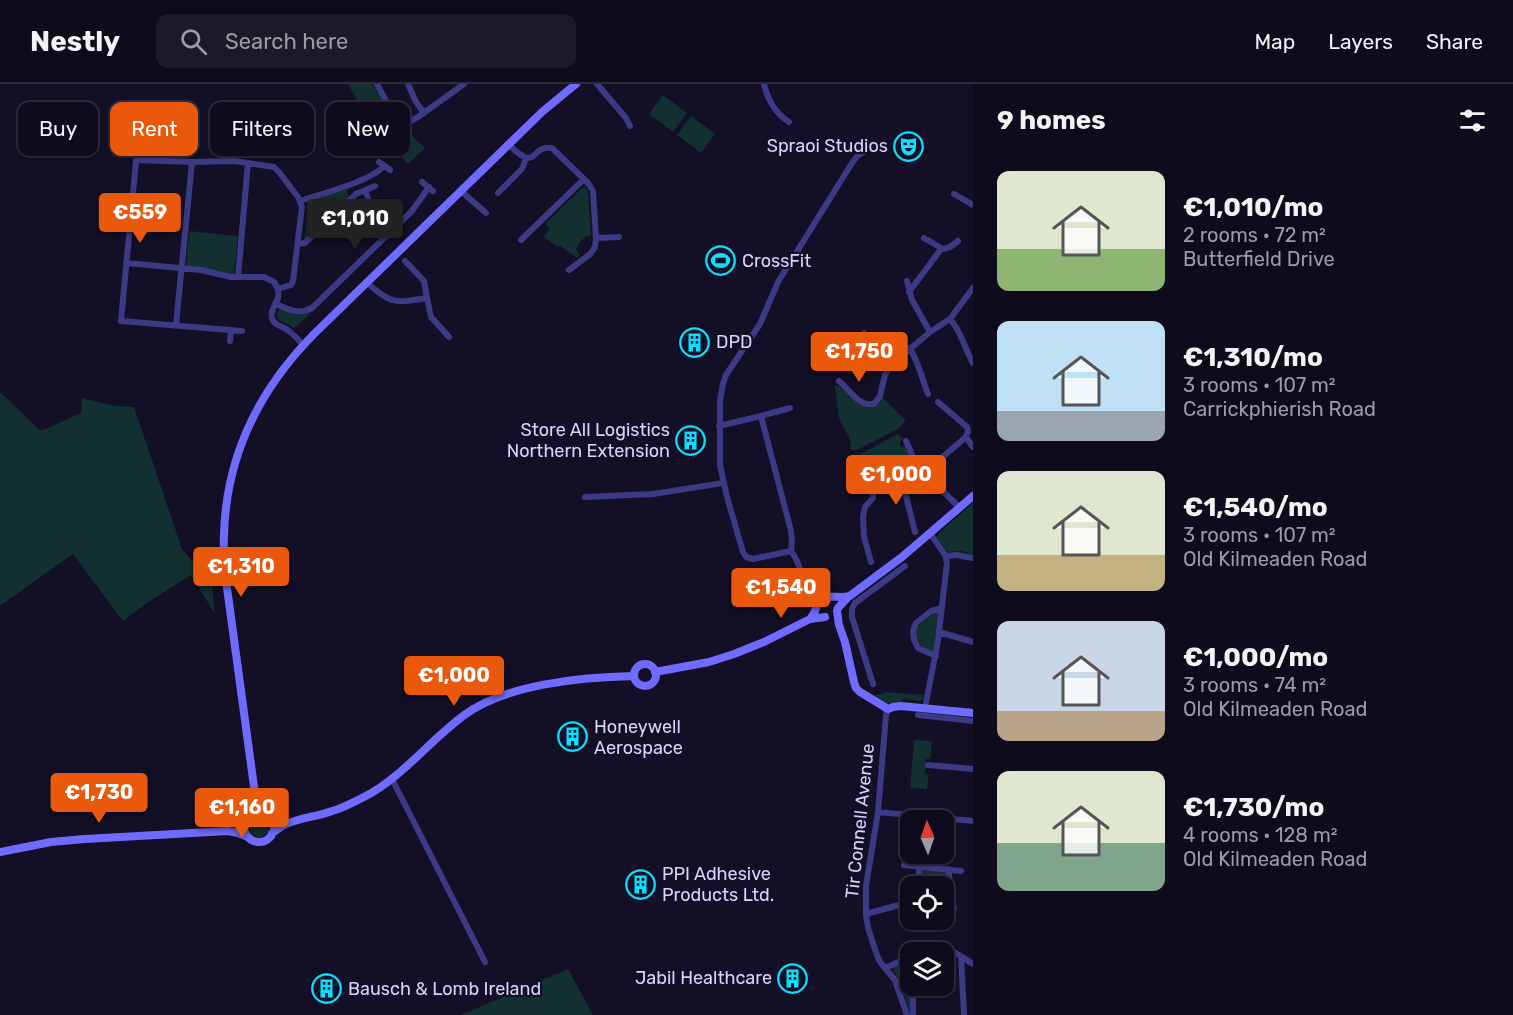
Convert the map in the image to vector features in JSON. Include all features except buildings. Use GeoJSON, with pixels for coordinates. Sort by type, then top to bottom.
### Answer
{"type":"FeatureCollection","features":[{"type":"Feature","properties":{"kind":"street"},"geometry":{"type":"LineString","coordinates":[[377,84],[387,102]]}},
{"type":"Feature","properties":{"kind":"street"},"geometry":{"type":"LineString","coordinates":[[408,84],[424,113]]}},
{"type":"Feature","properties":{"kind":"street"},"geometry":{"type":"LineString","coordinates":[[410,122],[464,84]]}},
{"type":"Feature","properties":{"kind":"street"},"geometry":{"type":"LineString","coordinates":[[248,837],[244,829],[247,818],[254,807],[254,791],[224,548],[225,512],[231,478],[252,418],[274,380],[303,345],[552,103],[575,84]]}},
{"type":"Feature","properties":{"kind":"street"},"geometry":{"type":"LineString","coordinates":[[597,84],[630,126]]}},
{"type":"Feature","properties":{"kind":"street"},"geometry":{"type":"LineString","coordinates":[[764,84],[773,107],[789,122]]}},
{"type":"Feature","properties":{"kind":"street"},"geometry":{"type":"LineString","coordinates":[[509,145],[520,156],[526,158],[532,157],[544,148],[552,148],[593,191],[595,247],[569,270]]}},
{"type":"Feature","properties":{"kind":"street"},"geometry":{"type":"LineString","coordinates":[[791,551],[750,559],[741,549],[723,483],[720,459],[722,389],[726,375],[760,324],[775,287],[856,157],[864,152]]}},
{"type":"Feature","properties":{"kind":"street"},"geometry":{"type":"LineString","coordinates":[[498,193],[522,169],[526,158]]}},
{"type":"Feature","properties":{"kind":"street"},"geometry":{"type":"LineString","coordinates":[[242,331],[121,321],[136,161],[234,161],[277,169],[298,197],[302,207],[293,281],[291,285],[278,289]]}},
{"type":"Feature","properties":{"kind":"street"},"geometry":{"type":"LineString","coordinates":[[176,325],[192,162]]}},
{"type":"Feature","properties":{"kind":"street"},"geometry":{"type":"LineString","coordinates":[[238,277],[248,163]]}},
{"type":"Feature","properties":{"kind":"street"},"geometry":{"type":"LineString","coordinates":[[300,201],[364,178],[378,172],[384,166]]}},
{"type":"Feature","properties":{"kind":"street"},"geometry":{"type":"LineString","coordinates":[[500,179],[507,184]]}},
{"type":"Feature","properties":{"kind":"street"},"geometry":{"type":"LineString","coordinates":[[521,240],[584,179]]}},
{"type":"Feature","properties":{"kind":"street"},"geometry":{"type":"LineString","coordinates":[[276,304],[293,312],[312,308],[412,211],[431,189],[422,182]]}},
{"type":"Feature","properties":{"kind":"street"},"geometry":{"type":"LineString","coordinates":[[298,244],[305,243],[356,194],[375,186]]}},
{"type":"Feature","properties":{"kind":"street"},"geometry":{"type":"LineString","coordinates":[[365,190],[369,200]]}},
{"type":"Feature","properties":{"kind":"street"},"geometry":{"type":"LineString","coordinates":[[461,191],[486,213]]}},
{"type":"Feature","properties":{"kind":"street"},"geometry":{"type":"LineString","coordinates":[[954,194],[972,201]]}},
{"type":"Feature","properties":{"kind":"street"},"geometry":{"type":"LineString","coordinates":[[536,226],[542,231]]}},
{"type":"Feature","properties":{"kind":"street"},"geometry":{"type":"LineString","coordinates":[[596,238],[621,237]]}},
{"type":"Feature","properties":{"kind":"street"},"geometry":{"type":"LineString","coordinates":[[924,238],[941,249],[950,248],[958,241]]}},
{"type":"Feature","properties":{"kind":"street"},"geometry":{"type":"LineString","coordinates":[[909,292],[941,249]]}},
{"type":"Feature","properties":{"kind":"street"},"geometry":{"type":"LineString","coordinates":[[405,261],[424,281],[432,320],[449,337]]}},
{"type":"Feature","properties":{"kind":"street"},"geometry":{"type":"LineString","coordinates":[[126,263],[201,270],[238,277],[269,278],[278,289],[279,297],[273,309],[274,322],[279,327],[288,330],[303,345]]}},
{"type":"Feature","properties":{"kind":"street"},"geometry":{"type":"LineString","coordinates":[[907,281],[915,306],[930,332]]}},
{"type":"Feature","properties":{"kind":"street"},"geometry":{"type":"LineString","coordinates":[[366,282],[382,296],[397,302],[427,298]]}},
{"type":"Feature","properties":{"kind":"street"},"geometry":{"type":"LineString","coordinates":[[839,381],[857,399],[866,404],[874,404],[881,393],[885,375],[891,365],[909,348],[950,319],[973,288]]}},
{"type":"Feature","properties":{"kind":"street"},"geometry":{"type":"LineString","coordinates":[[950,319],[959,330],[973,363]]}},
{"type":"Feature","properties":{"kind":"street"},"geometry":{"type":"LineString","coordinates":[[231,330],[231,341]]}},
{"type":"Feature","properties":{"kind":"street"},"geometry":{"type":"LineString","coordinates":[[864,333],[880,357],[891,365]]}},
{"type":"Feature","properties":{"kind":"street"},"geometry":{"type":"LineString","coordinates":[[909,348],[916,357],[928,394]]}},
{"type":"Feature","properties":{"kind":"street"},"geometry":{"type":"LineString","coordinates":[[925,472],[966,437],[968,431],[967,426],[938,402]]}},
{"type":"Feature","properties":{"kind":"street"},"geometry":{"type":"LineString","coordinates":[[720,426],[790,408]]}},
{"type":"Feature","properties":{"kind":"street"},"geometry":{"type":"LineString","coordinates":[[761,416],[791,531],[791,551],[798,562],[806,585],[816,598],[820,613],[838,625]]}},
{"type":"Feature","properties":{"kind":"street"},"geometry":{"type":"LineString","coordinates":[[966,437],[973,447]]}},
{"type":"Feature","properties":{"kind":"street"},"geometry":{"type":"LineString","coordinates":[[906,441],[917,466],[959,507]]}},
{"type":"Feature","properties":{"kind":"street"},"geometry":{"type":"LineString","coordinates":[[871,562],[864,537],[864,512],[873,498],[872,486],[875,482],[917,466]]}},
{"type":"Feature","properties":{"kind":"street"},"geometry":{"type":"LineString","coordinates":[[898,473],[915,532]]}},
{"type":"Feature","properties":{"kind":"street"},"geometry":{"type":"LineString","coordinates":[[585,497],[653,494],[723,483]]}},
{"type":"Feature","properties":{"kind":"street"},"geometry":{"type":"LineString","coordinates":[[873,684],[851,611],[854,605],[973,496]]}},
{"type":"Feature","properties":{"kind":"street"},"geometry":{"type":"LineString","coordinates":[[922,712],[936,656],[947,566],[946,556],[930,533]]}},
{"type":"Feature","properties":{"kind":"street"},"geometry":{"type":"LineString","coordinates":[[946,556],[957,555],[973,558]]}},
{"type":"Feature","properties":{"kind":"street"},"geometry":{"type":"LineString","coordinates":[[810,592],[819,596],[840,598],[849,596],[905,566]]}},
{"type":"Feature","properties":{"kind":"street"},"geometry":{"type":"LineString","coordinates":[[656,672],[709,662],[764,642],[810,619],[834,616],[849,596]]}},
{"type":"Feature","properties":{"kind":"street"},"geometry":{"type":"LineString","coordinates":[[810,619],[820,600],[829,597]]}},
{"type":"Feature","properties":{"kind":"street"},"geometry":{"type":"LineString","coordinates":[[829,597],[837,602],[838,625],[845,642],[856,688],[888,709],[898,706],[922,712],[959,716],[973,721]]}},
{"type":"Feature","properties":{"kind":"street"},"geometry":{"type":"LineString","coordinates":[[936,656],[918,648],[913,630],[915,624],[931,611],[942,608]]}},
{"type":"Feature","properties":{"kind":"street"},"geometry":{"type":"LineString","coordinates":[[939,632],[973,642]]}},
{"type":"Feature","properties":{"kind":"street"},"geometry":{"type":"LineString","coordinates":[[644,665],[651,666],[656,672],[653,683],[647,686],[637,683],[634,675],[638,667],[644,665]]}},
{"type":"Feature","properties":{"kind":"street"},"geometry":{"type":"LineString","coordinates":[[0,852],[85,838],[222,831],[238,833],[261,841],[284,825],[349,805],[392,779],[457,720],[482,704],[541,686],[634,675]]}},
{"type":"Feature","properties":{"kind":"street","name":"Tir Connell Avenue"},"geometry":{"type":"LineString","coordinates":[[888,709],[878,812],[866,886],[866,914],[877,955],[896,982],[907,1015]]}},
{"type":"Feature","properties":{"kind":"street"},"geometry":{"type":"LineString","coordinates":[[959,716],[973,713]]}},
{"type":"Feature","properties":{"kind":"street"},"geometry":{"type":"LineString","coordinates":[[928,765],[973,769]]}},
{"type":"Feature","properties":{"kind":"street"},"geometry":{"type":"LineString","coordinates":[[392,779],[485,962]]}},
{"type":"Feature","properties":{"kind":"street"},"geometry":{"type":"LineString","coordinates":[[254,791],[259,805],[273,823],[272,833]]}},
{"type":"Feature","properties":{"kind":"street"},"geometry":{"type":"LineString","coordinates":[[222,831],[237,827],[257,812],[286,820],[301,819]]}},
{"type":"Feature","properties":{"kind":"street"},"geometry":{"type":"LineString","coordinates":[[878,812],[973,821]]}},
{"type":"Feature","properties":{"kind":"street"},"geometry":{"type":"LineString","coordinates":[[904,865],[961,871]]}},
{"type":"Feature","properties":{"kind":"street"},"geometry":{"type":"LineString","coordinates":[[919,876],[921,866]]}},
{"type":"Feature","properties":{"kind":"street"},"geometry":{"type":"LineString","coordinates":[[948,869],[949,876]]}},
{"type":"Feature","properties":{"kind":"street"},"geometry":{"type":"LineString","coordinates":[[866,914],[900,905]]}},
{"type":"Feature","properties":{"kind":"street"},"geometry":{"type":"LineString","coordinates":[[954,953],[973,964]]}},
{"type":"Feature","properties":{"kind":"street"},"geometry":{"type":"LineString","coordinates":[[961,956],[964,1015]]}},
{"type":"Feature","properties":{"kind":"street"},"geometry":{"type":"LineString","coordinates":[[885,968],[900,961]]}},
{"type":"Feature","properties":{"kind":"street"},"geometry":{"type":"LineString","coordinates":[[912,996],[913,1015]]}},
{"type":"Feature","properties":{"kind":"green space"},"geometry":{"type":"Polygon","coordinates":[[[348,84],[372,84],[383,102],[358,102],[348,84]]]}},
{"type":"Feature","properties":{"kind":"green space"},"geometry":{"type":"Polygon","coordinates":[[[663,95],[687,113],[673,132],[649,114],[663,95]]]}},
{"type":"Feature","properties":{"kind":"green space"},"geometry":{"type":"Polygon","coordinates":[[[691,116],[715,134],[701,153],[677,135],[691,116]]]}},
{"type":"Feature","properties":{"kind":"green space"},"geometry":{"type":"Polygon","coordinates":[[[410,134],[425,148],[408,164],[400,156],[410,156],[410,134]]]}},
{"type":"Feature","properties":{"kind":"green space"},"geometry":{"type":"Polygon","coordinates":[[[585,187],[588,192],[591,235],[578,244],[576,249],[580,255],[577,258],[543,237],[550,229],[545,224],[585,187]]]}},
{"type":"Feature","properties":{"kind":"green space"},"geometry":{"type":"Polygon","coordinates":[[[347,188],[348,198],[304,241],[308,202],[347,188]]]}},
{"type":"Feature","properties":{"kind":"green space"},"geometry":{"type":"Polygon","coordinates":[[[189,231],[238,236],[234,274],[186,266],[189,231]]]}},
{"type":"Feature","properties":{"kind":"green space"},"geometry":{"type":"Polygon","coordinates":[[[280,309],[297,315],[311,313],[294,328],[278,319],[277,313],[280,309]]]}},
{"type":"Feature","properties":{"kind":"green space"},"geometry":{"type":"Polygon","coordinates":[[[835,386],[845,387],[855,400],[870,408],[876,405],[882,397],[906,421],[896,430],[857,450],[851,450],[850,439],[839,418],[835,386]]]}},
{"type":"Feature","properties":{"kind":"green space"},"geometry":{"type":"Polygon","coordinates":[[[0,392],[41,431],[81,413],[82,398],[115,406],[134,407],[182,549],[212,584],[215,614],[191,575],[123,621],[73,554],[0,606],[0,392]]]}},
{"type":"Feature","properties":{"kind":"green space"},"geometry":{"type":"Polygon","coordinates":[[[898,434],[902,438],[900,444],[902,447],[907,447],[913,464],[879,475],[869,483],[855,457],[898,434]]]}},
{"type":"Feature","properties":{"kind":"green space"},"geometry":{"type":"Polygon","coordinates":[[[973,503],[973,555],[962,551],[946,551],[937,537],[939,533],[973,503]]]}},
{"type":"Feature","properties":{"kind":"green space"},"geometry":{"type":"Polygon","coordinates":[[[939,613],[934,652],[918,643],[916,632],[923,621],[939,613]]]}},
{"type":"Feature","properties":{"kind":"green space"},"geometry":{"type":"Polygon","coordinates":[[[884,692],[924,695],[923,700],[920,701],[903,699],[901,702],[886,704],[868,693],[875,695],[884,692]]]}},
{"type":"Feature","properties":{"kind":"green space"},"geometry":{"type":"Polygon","coordinates":[[[914,740],[932,741],[930,759],[926,759],[925,774],[929,774],[927,789],[910,788],[914,740]]]}},
{"type":"Feature","properties":{"kind":"green space"},"geometry":{"type":"Polygon","coordinates":[[[259,817],[266,820],[269,827],[266,834],[259,837],[252,834],[249,827],[252,820],[259,817]]]}},
{"type":"Feature","properties":{"kind":"green space"},"geometry":{"type":"Polygon","coordinates":[[[925,869],[945,871],[946,876],[921,876],[925,869]]]}},
{"type":"Feature","properties":{"kind":"green space"},"geometry":{"type":"Polygon","coordinates":[[[900,965],[900,982],[892,968],[900,965]]]}},
{"type":"Feature","properties":{"kind":"green space"},"geometry":{"type":"Polygon","coordinates":[[[568,969],[593,1015],[461,1015],[568,969]]]}},
{"type":"Feature","properties":{"kind":"green space"},"geometry":{"type":"Polygon","coordinates":[[[905,996],[910,996],[911,1011],[909,1011],[905,996]]]}},
{"type":"Feature","properties":{"kind":"place","name":"Spraoi Studios"},"geometry":{"type":"Point","coordinates":[909,146]}},
{"type":"Feature","properties":{"kind":"place","name":"CrossFit"},"geometry":{"type":"Point","coordinates":[721,261]}},
{"type":"Feature","properties":{"kind":"place","name":"DPD"},"geometry":{"type":"Point","coordinates":[695,342]}},
{"type":"Feature","properties":{"kind":"place","name":"Store All Logistics Northern Extension"},"geometry":{"type":"Point","coordinates":[691,440]}},
{"type":"Feature","properties":{"kind":"place","name":"Honeywell Aerospace"},"geometry":{"type":"Point","coordinates":[573,737]}},
{"type":"Feature","properties":{"kind":"place","name":"PPI Adhesive Products Ltd."},"geometry":{"type":"Point","coordinates":[641,884]}},
{"type":"Feature","properties":{"kind":"place","name":"Jabil Healthcare"},"geometry":{"type":"Point","coordinates":[793,978]}},
{"type":"Feature","properties":{"kind":"place","name":"Bausch & Lomb Ireland"},"geometry":{"type":"Point","coordinates":[327,989]}}]}
